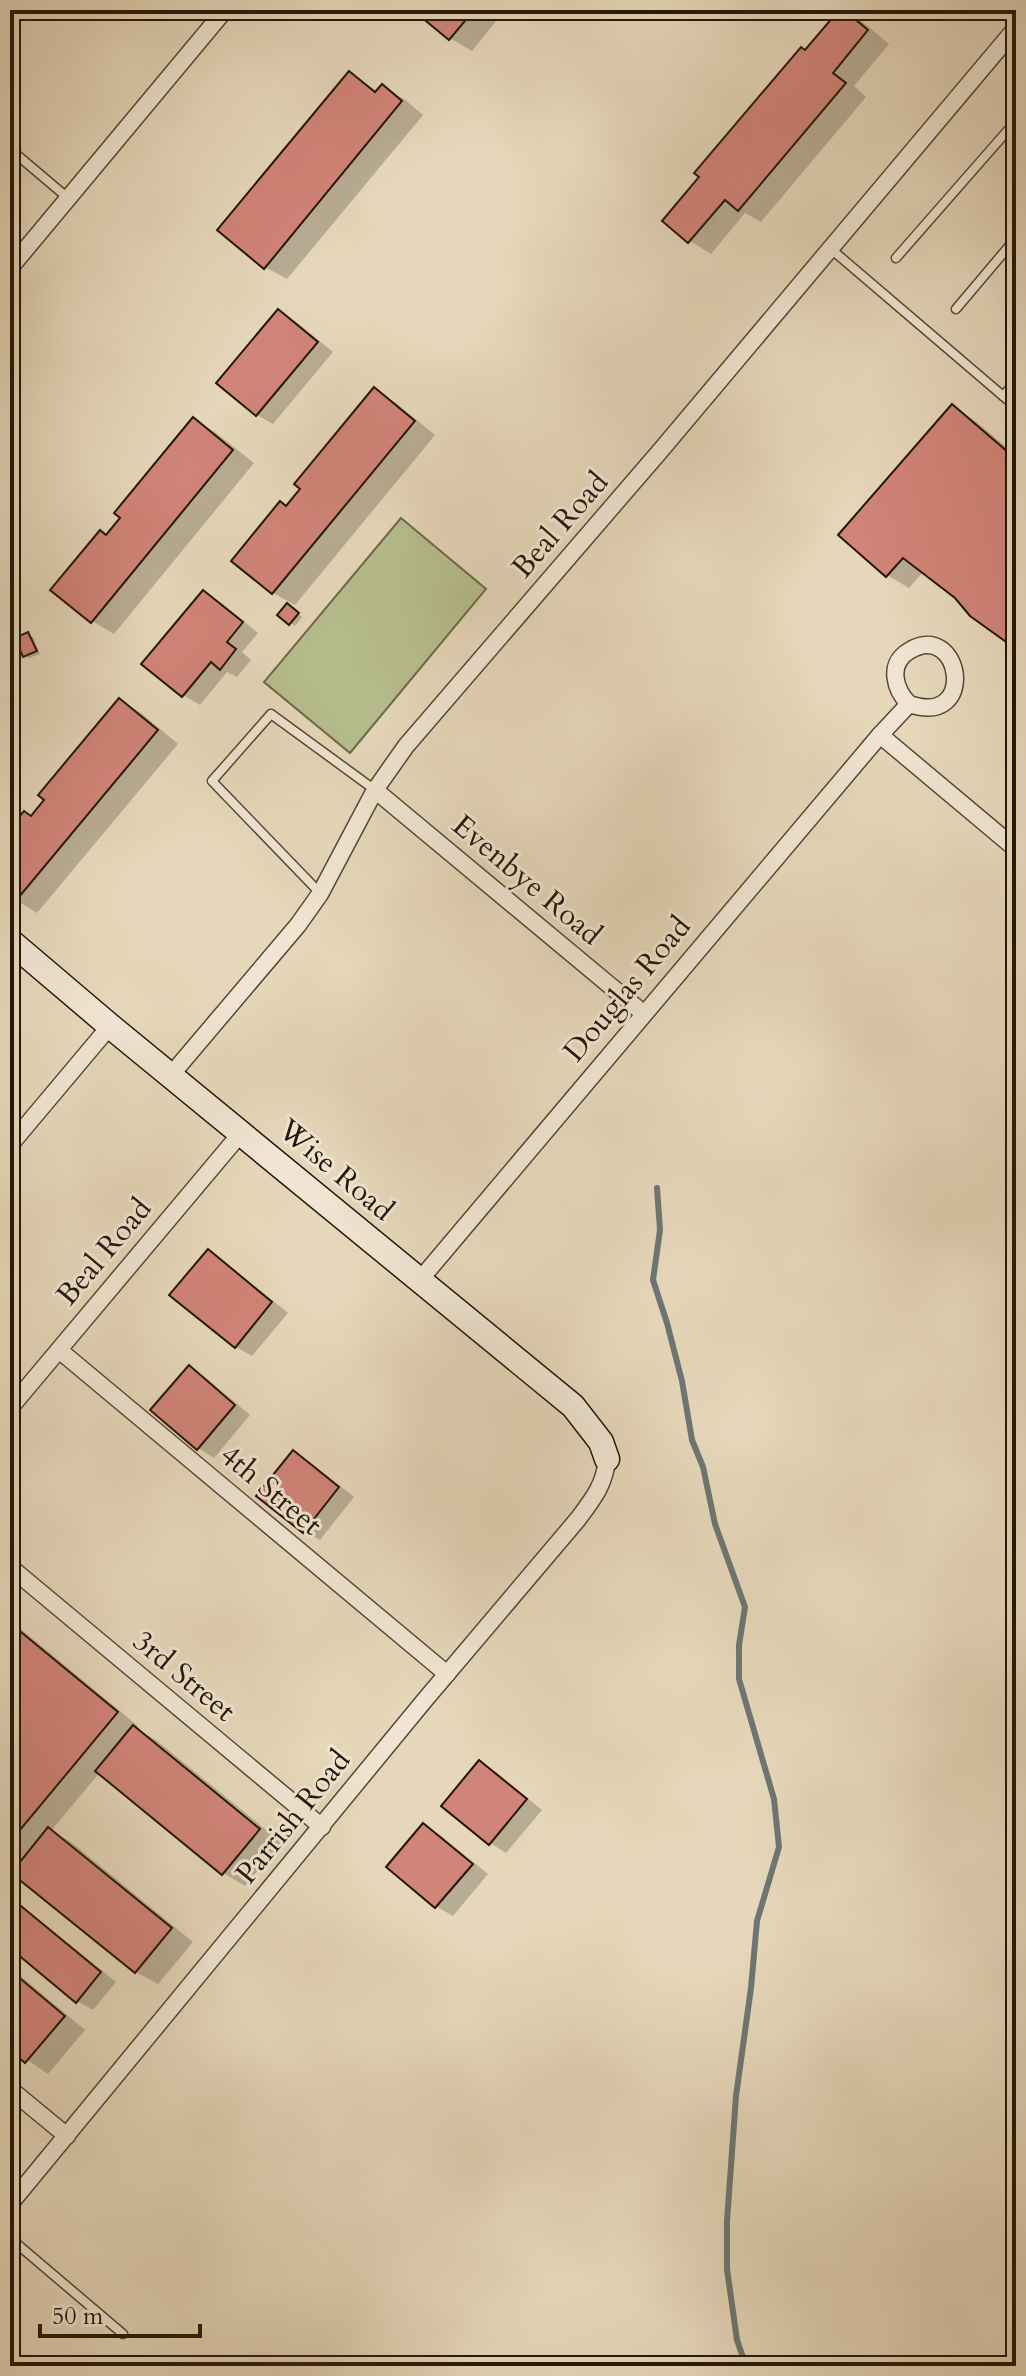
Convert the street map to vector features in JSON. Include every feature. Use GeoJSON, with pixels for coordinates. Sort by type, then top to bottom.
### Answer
{"type":"FeatureCollection","features":[{"type":"Feature","properties":{"kind":"street"},"geometry":{"type":"LineString","coordinates":[[10,268],[225,10]]}},
{"type":"Feature","properties":{"kind":"street","name":"Beal Road"},"geometry":{"type":"LineString","coordinates":[[171,1075],[298,925],[320,894],[375,790],[406,746],[1016,28]]}},
{"type":"Feature","properties":{"kind":"street","name":"Douglas Road"},"geometry":{"type":"LineString","coordinates":[[419,1281],[643,1013],[909,704]]}},
{"type":"Feature","properties":{"kind":"street"},"geometry":{"type":"LineString","coordinates":[[880,735],[1016,849]]}},
{"type":"Feature","properties":{"kind":"street","name":"Evenbye Road"},"geometry":{"type":"LineString","coordinates":[[375,790],[643,1013]]}},
{"type":"Feature","properties":{"kind":"street","name":"Wise Road"},"geometry":{"type":"LineString","coordinates":[[10,941],[573,1406],[601,1442],[607,1459]]}},
{"type":"Feature","properties":{"kind":"street"},"geometry":{"type":"LineString","coordinates":[[10,1145],[110,1026]]}},
{"type":"Feature","properties":{"kind":"street","name":"Beal Road"},"geometry":{"type":"LineString","coordinates":[[10,1408],[241,1133]]}},
{"type":"Feature","properties":{"kind":"street","name":"4th Street"},"geometry":{"type":"LineString","coordinates":[[59,1350],[447,1674]]}},
{"type":"Feature","properties":{"kind":"street","name":"Parrish Road"},"geometry":{"type":"LineString","coordinates":[[10,2204],[600,1490],[606,1475],[607,1459]]}},
{"type":"Feature","properties":{"kind":"street","name":"3rd Street"},"geometry":{"type":"LineString","coordinates":[[10,1567],[322,1827]]}},
{"type":"Feature","properties":{"kind":"street"},"geometry":{"type":"LineString","coordinates":[[10,2089],[67,2136]]}},
{"type":"Feature","properties":{"kind":"lane"},"geometry":{"type":"LineString","coordinates":[[896,258],[1016,121]]}},
{"type":"Feature","properties":{"kind":"lane"},"geometry":{"type":"LineString","coordinates":[[10,149],[68,198]]}},
{"type":"Feature","properties":{"kind":"lane"},"geometry":{"type":"LineString","coordinates":[[956,309],[1016,238]]}},
{"type":"Feature","properties":{"kind":"lane"},"geometry":{"type":"LineString","coordinates":[[830,249],[1016,407]]}},
{"type":"Feature","properties":{"kind":"lane"},"geometry":{"type":"LineString","coordinates":[[1003,396],[1016,381]]}},
{"type":"Feature","properties":{"kind":"lane"},"geometry":{"type":"LineString","coordinates":[[320,894],[212,781],[271,714],[375,790]]}},
{"type":"Feature","properties":{"kind":"lane"},"geometry":{"type":"LineString","coordinates":[[10,2238],[123,2334]]}},
{"type":"Feature","properties":{"kind":"green space"},"geometry":{"type":"Polygon","coordinates":[[[401,518],[486,589],[350,753],[264,682],[401,518]]]}},
{"type":"Feature","properties":{"kind":"building"},"geometry":{"type":"Polygon","coordinates":[[[425,10],[474,10],[449,40],[420,16],[425,10]]]}},
{"type":"Feature","properties":{"kind":"building"},"geometry":{"type":"Polygon","coordinates":[[[839,10],[844,10],[868,30],[833,73],[846,83],[738,211],[725,200],[688,243],[662,221],[699,177],[694,173],[801,47],[805,50],[839,10]]]}},
{"type":"Feature","properties":{"kind":"building"},"geometry":{"type":"Polygon","coordinates":[[[349,71],[375,92],[382,84],[402,101],[264,269],[217,230],[349,71]]]}},
{"type":"Feature","properties":{"kind":"building"},"geometry":{"type":"Polygon","coordinates":[[[278,309],[318,342],[256,416],[216,383],[278,309]]]}},
{"type":"Feature","properties":{"kind":"building"},"geometry":{"type":"Polygon","coordinates":[[[374,387],[415,421],[272,594],[231,561],[280,501],[286,506],[300,489],[294,484],[374,387]]]}},
{"type":"Feature","properties":{"kind":"building"},"geometry":{"type":"Polygon","coordinates":[[[952,404],[1016,459],[1016,649],[970,616],[955,598],[903,558],[886,577],[838,535],[952,404]]]}},
{"type":"Feature","properties":{"kind":"building"},"geometry":{"type":"Polygon","coordinates":[[[193,417],[233,450],[91,623],[50,590],[100,530],[106,535],[120,518],[114,513],[193,417]]]}},
{"type":"Feature","properties":{"kind":"building"},"geometry":{"type":"Polygon","coordinates":[[[203,590],[243,622],[227,642],[236,649],[220,670],[211,662],[182,697],[141,664],[203,590]]]}},
{"type":"Feature","properties":{"kind":"building"},"geometry":{"type":"Polygon","coordinates":[[[287,603],[299,613],[289,625],[277,615],[287,603]]]}},
{"type":"Feature","properties":{"kind":"building"},"geometry":{"type":"Polygon","coordinates":[[[28,632],[37,651],[23,657],[15,638],[28,632]]]}},
{"type":"Feature","properties":{"kind":"building"},"geometry":{"type":"Polygon","coordinates":[[[119,698],[158,730],[14,903],[10,899],[10,827],[24,811],[31,816],[44,800],[38,795],[119,698]]]}},
{"type":"Feature","properties":{"kind":"building"},"geometry":{"type":"Polygon","coordinates":[[[208,1249],[272,1302],[235,1348],[169,1295],[208,1249]]]}},
{"type":"Feature","properties":{"kind":"building"},"geometry":{"type":"Polygon","coordinates":[[[189,1365],[235,1405],[197,1450],[150,1410],[189,1365]]]}},
{"type":"Feature","properties":{"kind":"building"},"geometry":{"type":"Polygon","coordinates":[[[293,1450],[339,1487],[303,1533],[256,1496],[293,1450]]]}},
{"type":"Feature","properties":{"kind":"building"},"geometry":{"type":"Polygon","coordinates":[[[10,1623],[118,1712],[10,1842],[10,1623]]]}},
{"type":"Feature","properties":{"kind":"building"},"geometry":{"type":"Polygon","coordinates":[[[133,1725],[260,1829],[222,1875],[95,1771],[133,1725]]]}},
{"type":"Feature","properties":{"kind":"building"},"geometry":{"type":"Polygon","coordinates":[[[479,1760],[527,1799],[489,1845],[441,1806],[479,1760]]]}},
{"type":"Feature","properties":{"kind":"building"},"geometry":{"type":"Polygon","coordinates":[[[423,1823],[473,1864],[435,1908],[386,1867],[423,1823]]]}},
{"type":"Feature","properties":{"kind":"building"},"geometry":{"type":"Polygon","coordinates":[[[48,1827],[172,1928],[135,1973],[11,1873],[48,1827]]]}},
{"type":"Feature","properties":{"kind":"building"},"geometry":{"type":"Polygon","coordinates":[[[10,1897],[101,1972],[76,2003],[10,1948],[10,1897]]]}},
{"type":"Feature","properties":{"kind":"building"},"geometry":{"type":"Polygon","coordinates":[[[10,1970],[65,2016],[25,2063],[10,2050],[10,1970]]]}},
{"type":"Feature","properties":{"kind":"waterway"},"geometry":{"type":"LineString","coordinates":[[657,1188],[660,1230],[653,1280],[682,1381],[692,1440],[703,1467],[715,1524],[745,1607],[739,1645],[739,1679],[774,1799],[779,1847],[757,1921],[736,2096],[727,2221],[727,2269],[737,2340],[746,2366]]}}]}
